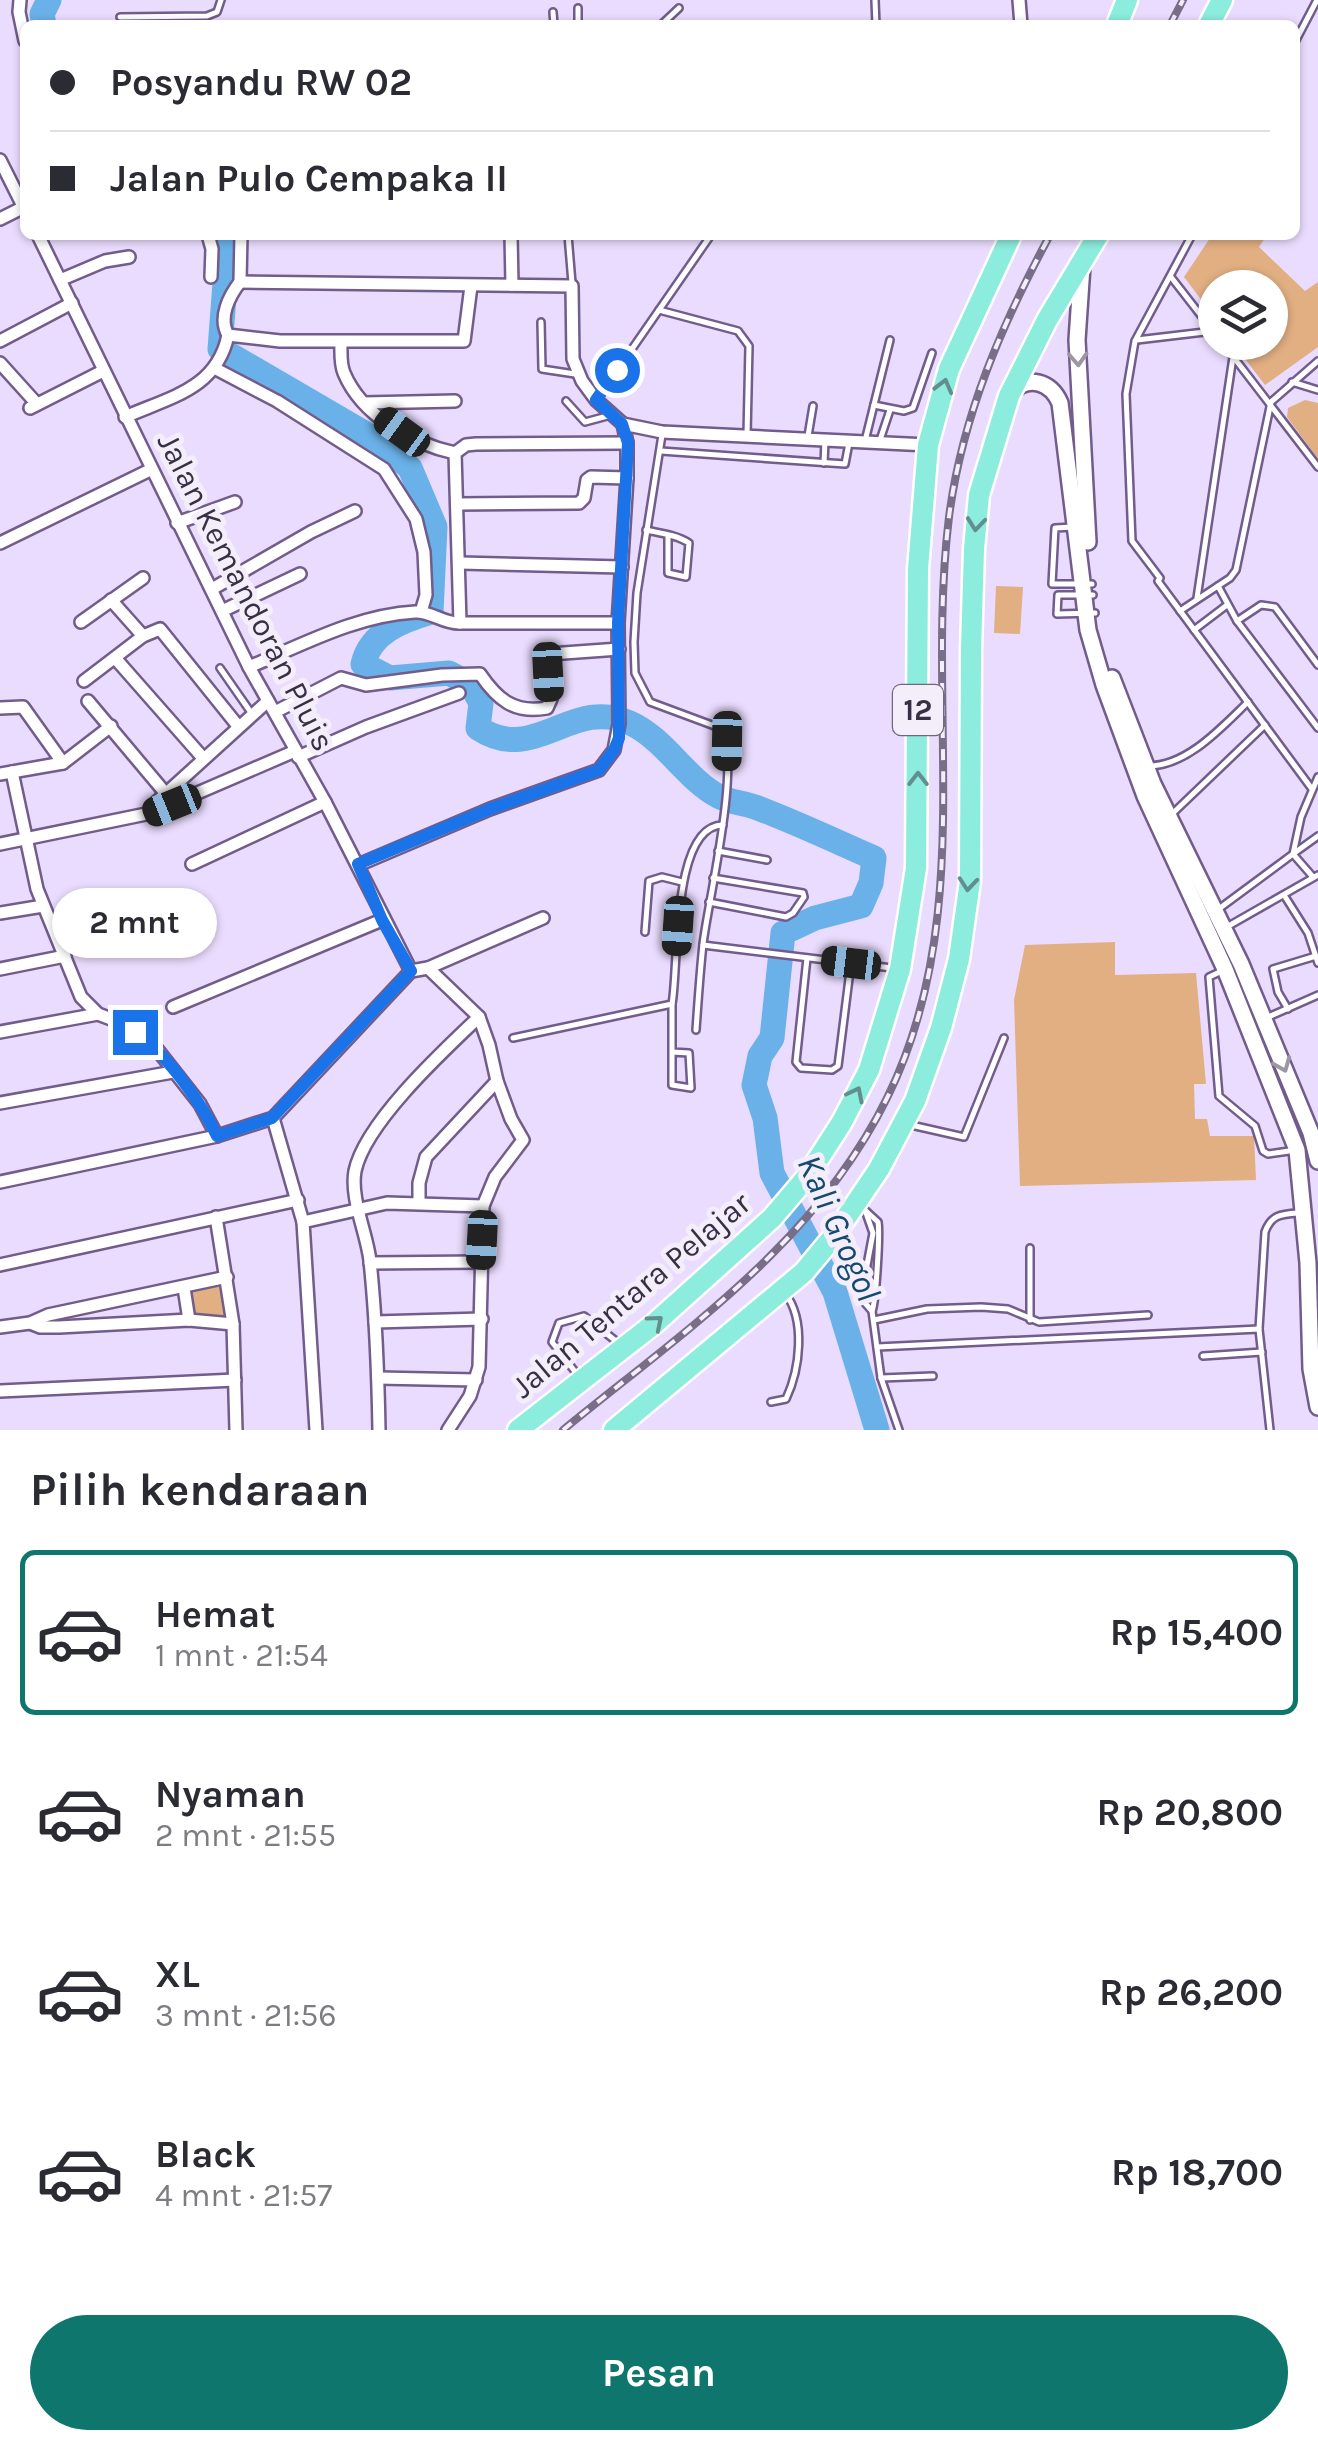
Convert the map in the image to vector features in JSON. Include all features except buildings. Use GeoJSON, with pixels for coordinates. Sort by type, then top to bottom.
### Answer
{"type":"FeatureCollection","features":[{"type":"Feature","properties":{"kind":"highway","name":"Jalan Tentara Pelajar"},"geometry":{"type":"LineString","coordinates":[[518,1430],[624,1348],[772,1218],[806,1178],[842,1122],[868,1070],[900,968],[910,919],[916,853],[918,569],[928,445],[949,369],[1009,240]]}},
{"type":"Feature","properties":{"kind":"highway","name":"12"},"geometry":{"type":"LineString","coordinates":[[614,1430],[804,1272],[860,1207],[904,1123],[941,1028],[959,959],[970,881],[974,549],[980,494],[1009,396],[1047,320],[1095,240]]}},
{"type":"Feature","properties":{"kind":"main road"},"geometry":{"type":"LineString","coordinates":[[1081,527],[1078,340],[1083,262]]}},
{"type":"Feature","properties":{"kind":"main road"},"geometry":{"type":"LineString","coordinates":[[1009,396],[1017,386],[1037,382],[1055,392],[1060,403],[1104,685],[1145,796],[1264,1019],[1316,1153]]}},
{"type":"Feature","properties":{"kind":"main road"},"geometry":{"type":"LineString","coordinates":[[1091,614],[1114,682],[1208,916]]}},
{"type":"Feature","properties":{"kind":"main road"},"geometry":{"type":"LineString","coordinates":[[1233,966],[1297,1150],[1309,1338],[1318,1407]]}},
{"type":"Feature","properties":{"kind":"main road"},"geometry":{"type":"LineString","coordinates":[[1308,1284],[1318,1300]]}},
{"type":"Feature","properties":{"kind":"street"},"geometry":{"type":"LineString","coordinates":[[0,160],[20,200]]}},
{"type":"Feature","properties":{"kind":"street","name":"Jalan Kemandoran Pluis"},"geometry":{"type":"LineString","coordinates":[[40,240],[249,667],[325,802],[411,971]]}},
{"type":"Feature","properties":{"kind":"street"},"geometry":{"type":"LineString","coordinates":[[208,240],[211,277]]}},
{"type":"Feature","properties":{"kind":"street"},"geometry":{"type":"LineString","coordinates":[[125,417],[197,385],[223,352],[226,308],[240,282],[241,240]]}},
{"type":"Feature","properties":{"kind":"street"},"geometry":{"type":"LineString","coordinates":[[511,240],[512,285]]}},
{"type":"Feature","properties":{"kind":"street"},"geometry":{"type":"LineString","coordinates":[[60,280],[105,261],[129,257]]}},
{"type":"Feature","properties":{"kind":"street"},"geometry":{"type":"LineString","coordinates":[[240,282],[572,286],[572,359],[596,400],[622,424],[628,443],[618,623],[617,744],[599,770],[490,809],[358,864]]}},
{"type":"Feature","properties":{"kind":"street"},"geometry":{"type":"LineString","coordinates":[[223,352],[280,341],[464,341],[471,286]]}},
{"type":"Feature","properties":{"kind":"street"},"geometry":{"type":"LineString","coordinates":[[0,340],[72,303]]}},
{"type":"Feature","properties":{"kind":"street"},"geometry":{"type":"LineString","coordinates":[[341,342],[344,374],[364,402],[420,444],[455,454]]}},
{"type":"Feature","properties":{"kind":"street"},"geometry":{"type":"LineString","coordinates":[[223,352],[277,401],[384,469],[416,519],[424,552],[426,613]]}},
{"type":"Feature","properties":{"kind":"street"},"geometry":{"type":"LineString","coordinates":[[0,363],[34,406],[103,371]]}},
{"type":"Feature","properties":{"kind":"street"},"geometry":{"type":"LineString","coordinates":[[364,402],[455,402]]}},
{"type":"Feature","properties":{"kind":"street"},"geometry":{"type":"LineString","coordinates":[[622,424],[662,432],[928,445]]}},
{"type":"Feature","properties":{"kind":"street"},"geometry":{"type":"LineString","coordinates":[[460,623],[455,454],[460,448],[476,444],[628,443]]}},
{"type":"Feature","properties":{"kind":"street"},"geometry":{"type":"LineString","coordinates":[[0,543],[150,470]]}},
{"type":"Feature","properties":{"kind":"street"},"geometry":{"type":"LineString","coordinates":[[458,504],[579,504],[591,477],[627,478]]}},
{"type":"Feature","properties":{"kind":"street"},"geometry":{"type":"LineString","coordinates":[[177,524],[235,502]]}},
{"type":"Feature","properties":{"kind":"street"},"geometry":{"type":"LineString","coordinates":[[212,589],[355,511]]}},
{"type":"Feature","properties":{"kind":"street"},"geometry":{"type":"LineString","coordinates":[[460,563],[622,566]]}},
{"type":"Feature","properties":{"kind":"street"},"geometry":{"type":"LineString","coordinates":[[222,611],[300,574]]}},
{"type":"Feature","properties":{"kind":"street"},"geometry":{"type":"LineString","coordinates":[[81,622],[143,578]]}},
{"type":"Feature","properties":{"kind":"street"},"geometry":{"type":"LineString","coordinates":[[111,600],[142,636]]}},
{"type":"Feature","properties":{"kind":"street"},"geometry":{"type":"LineString","coordinates":[[249,667],[348,625],[396,613],[426,613],[460,623],[618,623]]}},
{"type":"Feature","properties":{"kind":"street"},"geometry":{"type":"LineString","coordinates":[[84,681],[156,629],[166,632],[238,726]]}},
{"type":"Feature","properties":{"kind":"street"},"geometry":{"type":"LineString","coordinates":[[142,813],[167,795],[252,714],[341,678],[366,685],[480,674],[496,698],[540,710],[551,699],[550,654],[619,649]]}},
{"type":"Feature","properties":{"kind":"street"},"geometry":{"type":"LineString","coordinates":[[115,658],[203,758]]}},
{"type":"Feature","properties":{"kind":"street"},"geometry":{"type":"LineString","coordinates":[[0,844],[162,809],[459,693]]}},
{"type":"Feature","properties":{"kind":"street"},"geometry":{"type":"LineString","coordinates":[[88,702],[167,795]]}},
{"type":"Feature","properties":{"kind":"street"},"geometry":{"type":"LineString","coordinates":[[0,708],[23,707],[63,763]]}},
{"type":"Feature","properties":{"kind":"street"},"geometry":{"type":"LineString","coordinates":[[98,1014],[81,997],[43,906],[6,774],[63,763],[112,726]]}},
{"type":"Feature","properties":{"kind":"street"},"geometry":{"type":"LineString","coordinates":[[192,864],[325,802]]}},
{"type":"Feature","properties":{"kind":"street"},"geometry":{"type":"LineString","coordinates":[[0,913],[43,906]]}},
{"type":"Feature","properties":{"kind":"street"},"geometry":{"type":"LineString","coordinates":[[0,1182],[217,1136],[272,1118],[411,971],[428,968],[543,918]]}},
{"type":"Feature","properties":{"kind":"street"},"geometry":{"type":"LineString","coordinates":[[172,1007],[382,920]]}},
{"type":"Feature","properties":{"kind":"street"},"geometry":{"type":"LineString","coordinates":[[0,968],[65,956]]}},
{"type":"Feature","properties":{"kind":"street"},"geometry":{"type":"LineString","coordinates":[[428,968],[479,1017],[490,1045],[496,1082],[523,1140],[495,1178],[483,1206],[482,1319],[476,1380],[448,1430]]}},
{"type":"Feature","properties":{"kind":"street"},"geometry":{"type":"LineString","coordinates":[[0,1032],[98,1014],[118,1020],[149,1041],[200,1104],[217,1136]]}},
{"type":"Feature","properties":{"kind":"street"},"geometry":{"type":"LineString","coordinates":[[380,1430],[370,1263],[355,1192],[355,1171],[368,1138],[479,1017]]}},
{"type":"Feature","properties":{"kind":"street"},"geometry":{"type":"LineString","coordinates":[[0,1103],[173,1072]]}},
{"type":"Feature","properties":{"kind":"street"},"geometry":{"type":"LineString","coordinates":[[419,1202],[426,1157],[496,1082]]}},
{"type":"Feature","properties":{"kind":"street"},"geometry":{"type":"LineString","coordinates":[[272,1118],[303,1222],[316,1430]]}},
{"type":"Feature","properties":{"kind":"street"},"geometry":{"type":"LineString","coordinates":[[0,1265],[298,1200]]}},
{"type":"Feature","properties":{"kind":"street"},"geometry":{"type":"LineString","coordinates":[[303,1222],[359,1207],[419,1202],[483,1206]]}},
{"type":"Feature","properties":{"kind":"street"},"geometry":{"type":"LineString","coordinates":[[216,1217],[233,1324],[236,1430]]}},
{"type":"Feature","properties":{"kind":"street"},"geometry":{"type":"LineString","coordinates":[[370,1263],[481,1262]]}},
{"type":"Feature","properties":{"kind":"street"},"geometry":{"type":"LineString","coordinates":[[0,1327],[226,1278]]}},
{"type":"Feature","properties":{"kind":"street"},"geometry":{"type":"LineString","coordinates":[[184,1288],[190,1320]]}},
{"type":"Feature","properties":{"kind":"street"},"geometry":{"type":"LineString","coordinates":[[375,1322],[482,1319]]}},
{"type":"Feature","properties":{"kind":"street"},"geometry":{"type":"LineString","coordinates":[[30,1323],[40,1327],[190,1320],[233,1324]]}},
{"type":"Feature","properties":{"kind":"street"},"geometry":{"type":"LineString","coordinates":[[378,1378],[476,1380]]}},
{"type":"Feature","properties":{"kind":"street"},"geometry":{"type":"LineString","coordinates":[[0,1391],[234,1380]]}},
{"type":"Feature","properties":{"kind":"lane"},"geometry":{"type":"LineString","coordinates":[[120,17],[206,16],[216,12],[221,0]]}},
{"type":"Feature","properties":{"kind":"lane"},"geometry":{"type":"LineString","coordinates":[[1300,32],[1317,0]]}},
{"type":"Feature","properties":{"kind":"lane"},"geometry":{"type":"LineString","coordinates":[[578,8],[578,20]]}},
{"type":"Feature","properties":{"kind":"lane"},"geometry":{"type":"LineString","coordinates":[[667,20],[680,8]]}},
{"type":"Feature","properties":{"kind":"lane"},"geometry":{"type":"LineString","coordinates":[[553,12],[554,20]]}},
{"type":"Feature","properties":{"kind":"lane"},"geometry":{"type":"LineString","coordinates":[[568,240],[572,286]]}},
{"type":"Feature","properties":{"kind":"lane"},"geometry":{"type":"LineString","coordinates":[[596,400],[707,240]]}},
{"type":"Feature","properties":{"kind":"lane"},"geometry":{"type":"LineString","coordinates":[[1189,240],[1136,340],[1126,394],[1132,541],[1312,789]]}},
{"type":"Feature","properties":{"kind":"lane"},"geometry":{"type":"LineString","coordinates":[[1170,276],[1198,312]]}},
{"type":"Feature","properties":{"kind":"lane"},"geometry":{"type":"LineString","coordinates":[[658,310],[738,331],[745,338],[749,346],[747,435]]}},
{"type":"Feature","properties":{"kind":"lane"},"geometry":{"type":"LineString","coordinates":[[541,322],[542,369],[578,374]]}},
{"type":"Feature","properties":{"kind":"lane"},"geometry":{"type":"LineString","coordinates":[[1136,340],[1198,334]]}},
{"type":"Feature","properties":{"kind":"lane"},"geometry":{"type":"LineString","coordinates":[[872,442],[874,405],[890,340]]}},
{"type":"Feature","properties":{"kind":"lane"},"geometry":{"type":"LineString","coordinates":[[874,405],[904,412],[913,408],[932,353]]}},
{"type":"Feature","properties":{"kind":"lane"},"geometry":{"type":"LineString","coordinates":[[1197,598],[1233,360]]}},
{"type":"Feature","properties":{"kind":"lane"},"geometry":{"type":"LineString","coordinates":[[1236,360],[1318,466]]}},
{"type":"Feature","properties":{"kind":"lane"},"geometry":{"type":"LineString","coordinates":[[1180,611],[1234,574],[1271,402],[1318,361]]}},
{"type":"Feature","properties":{"kind":"lane"},"geometry":{"type":"LineString","coordinates":[[1290,382],[1318,390]]}},
{"type":"Feature","properties":{"kind":"lane"},"geometry":{"type":"LineString","coordinates":[[566,401],[585,422],[611,414]]}},
{"type":"Feature","properties":{"kind":"lane"},"geometry":{"type":"LineString","coordinates":[[808,438],[813,406]]}},
{"type":"Feature","properties":{"kind":"lane"},"geometry":{"type":"LineString","coordinates":[[872,442],[890,410]]}},
{"type":"Feature","properties":{"kind":"lane"},"geometry":{"type":"LineString","coordinates":[[662,432],[637,593],[635,673],[650,702],[720,728],[727,741],[726,809],[703,945],[696,1030]]}},
{"type":"Feature","properties":{"kind":"lane"},"geometry":{"type":"LineString","coordinates":[[824,463],[825,440]]}},
{"type":"Feature","properties":{"kind":"lane"},"geometry":{"type":"LineString","coordinates":[[660,451],[847,463],[850,440]]}},
{"type":"Feature","properties":{"kind":"lane"},"geometry":{"type":"LineString","coordinates":[[1081,527],[1055,528],[1052,584],[1088,589]]}},
{"type":"Feature","properties":{"kind":"lane"},"geometry":{"type":"LineString","coordinates":[[646,530],[668,535],[689,542],[686,576],[668,573],[668,535]]}},
{"type":"Feature","properties":{"kind":"lane"},"geometry":{"type":"LineString","coordinates":[[1218,586],[1236,621],[1318,728]]}},
{"type":"Feature","properties":{"kind":"lane"},"geometry":{"type":"LineString","coordinates":[[1088,589],[1058,595],[1057,614],[1091,614]]}},
{"type":"Feature","properties":{"kind":"lane"},"geometry":{"type":"LineString","coordinates":[[1194,630],[1227,605]]}},
{"type":"Feature","properties":{"kind":"lane"},"geometry":{"type":"LineString","coordinates":[[1236,621],[1260,605],[1275,607],[1318,665]]}},
{"type":"Feature","properties":{"kind":"lane"},"geometry":{"type":"LineString","coordinates":[[220,668],[252,714]]}},
{"type":"Feature","properties":{"kind":"lane"},"geometry":{"type":"LineString","coordinates":[[1147,766],[1164,766],[1181,757],[1220,729],[1248,702]]}},
{"type":"Feature","properties":{"kind":"lane"},"geometry":{"type":"LineString","coordinates":[[1168,817],[1265,725]]}},
{"type":"Feature","properties":{"kind":"lane"},"geometry":{"type":"LineString","coordinates":[[1293,854],[1301,817],[1318,778]]}},
{"type":"Feature","properties":{"kind":"lane"},"geometry":{"type":"LineString","coordinates":[[672,1052],[689,1053],[691,1088],[672,1085],[672,1052],[672,1004],[682,882],[704,832],[713,825],[723,825]]}},
{"type":"Feature","properties":{"kind":"lane"},"geometry":{"type":"LineString","coordinates":[[1208,916],[1318,836]]}},
{"type":"Feature","properties":{"kind":"lane"},"geometry":{"type":"LineString","coordinates":[[718,851],[767,860]]}},
{"type":"Feature","properties":{"kind":"lane"},"geometry":{"type":"LineString","coordinates":[[1218,935],[1316,876],[1293,854]]}},
{"type":"Feature","properties":{"kind":"lane"},"geometry":{"type":"LineString","coordinates":[[645,932],[649,881],[662,877],[682,882]]}},
{"type":"Feature","properties":{"kind":"lane"},"geometry":{"type":"LineString","coordinates":[[709,902],[786,917],[804,897],[803,893],[713,878]]}},
{"type":"Feature","properties":{"kind":"lane"},"geometry":{"type":"LineString","coordinates":[[1284,895],[1308,933],[1317,960],[1273,970],[1278,992],[1288,1009]]}},
{"type":"Feature","properties":{"kind":"lane"},"geometry":{"type":"LineString","coordinates":[[703,945],[900,968]]}},
{"type":"Feature","properties":{"kind":"lane"},"geometry":{"type":"LineString","coordinates":[[804,957],[796,1066],[800,1068],[832,1070],[838,1066],[851,963]]}},
{"type":"Feature","properties":{"kind":"lane"},"geometry":{"type":"LineString","coordinates":[[1233,966],[1209,978],[1218,1096],[1255,1126],[1268,1154],[1297,1150],[1316,1153]]}},
{"type":"Feature","properties":{"kind":"lane"},"geometry":{"type":"LineString","coordinates":[[1264,1019],[1318,994]]}},
{"type":"Feature","properties":{"kind":"lane"},"geometry":{"type":"LineString","coordinates":[[513,1038],[672,1004]]}},
{"type":"Feature","properties":{"kind":"lane"},"geometry":{"type":"LineString","coordinates":[[904,1123],[964,1137],[1004,1038]]}},
{"type":"Feature","properties":{"kind":"lane"},"geometry":{"type":"LineString","coordinates":[[860,1207],[874,1215],[880,1232],[875,1274],[877,1302],[872,1311]]}},
{"type":"Feature","properties":{"kind":"lane"},"geometry":{"type":"LineString","coordinates":[[860,1207],[872,1224],[873,1233],[865,1304],[872,1311],[881,1378],[899,1430]]}},
{"type":"Feature","properties":{"kind":"lane"},"geometry":{"type":"LineString","coordinates":[[1270,1430],[1258,1328],[1265,1232],[1269,1221],[1278,1214],[1301,1212]]}},
{"type":"Feature","properties":{"kind":"lane"},"geometry":{"type":"LineString","coordinates":[[1030,1248],[1030,1320]]}},
{"type":"Feature","properties":{"kind":"lane"},"geometry":{"type":"LineString","coordinates":[[771,1402],[786,1399],[796,1362],[798,1321],[794,1304],[783,1292]]}},
{"type":"Feature","properties":{"kind":"lane"},"geometry":{"type":"LineString","coordinates":[[874,1320],[926,1309],[981,1307],[1008,1309],[1030,1320],[1148,1315]]}},
{"type":"Feature","properties":{"kind":"lane"},"geometry":{"type":"LineString","coordinates":[[582,1380],[552,1342],[559,1323],[584,1316],[624,1348]]}},
{"type":"Feature","properties":{"kind":"lane"},"geometry":{"type":"LineString","coordinates":[[877,1347],[1258,1328]]}},
{"type":"Feature","properties":{"kind":"lane"},"geometry":{"type":"LineString","coordinates":[[1203,1356],[1262,1352]]}},
{"type":"Feature","properties":{"kind":"lane"},"geometry":{"type":"LineString","coordinates":[[881,1378],[933,1376]]}},
{"type":"Feature","properties":{"kind":"shaded area"},"geometry":{"type":"Polygon","coordinates":[[[1209,240],[1264,240],[1259,247],[1283,270],[1198,270],[1198,296],[1184,277],[1209,240]]]}},
{"type":"Feature","properties":{"kind":"shaded area"},"geometry":{"type":"Polygon","coordinates":[[[1288,275],[1305,291],[1318,282],[1318,347],[1265,385],[1246,360],[1288,360],[1288,275]]]}},
{"type":"Feature","properties":{"kind":"shaded area"},"geometry":{"type":"Polygon","coordinates":[[[1305,400],[1318,403],[1318,459],[1287,417],[1288,408],[1305,400]]]}},
{"type":"Feature","properties":{"kind":"shaded area"},"geometry":{"type":"Polygon","coordinates":[[[996,586],[1023,587],[1020,634],[994,633],[996,586]]]}},
{"type":"Feature","properties":{"kind":"shaded area"},"geometry":{"type":"Polygon","coordinates":[[[1115,942],[1115,975],[1196,973],[1206,1084],[1194,1084],[1195,1119],[1207,1119],[1210,1136],[1254,1136],[1256,1180],[1020,1186],[1014,1000],[1025,945],[1115,942]]]}},
{"type":"Feature","properties":{"kind":"shaded area"},"geometry":{"type":"Polygon","coordinates":[[[226,1283],[230,1321],[192,1317],[187,1291],[226,1283]]]}},
{"type":"Feature","properties":{"kind":"waterway","name":"Kali Grogol"},"geometry":{"type":"LineString","coordinates":[[43,20],[49,0]]}},
{"type":"Feature","properties":{"kind":"waterway","name":"Kali Grogol"},"geometry":{"type":"LineString","coordinates":[[224,240],[220,349],[378,441],[410,468],[435,527],[431,612],[398,624],[380,636],[363,664],[390,678],[449,673],[471,685],[481,703],[478,728],[498,738],[536,736],[589,718],[609,717],[630,723],[654,738],[718,796],[755,807],[874,858],[871,883],[861,906],[815,918],[783,933],[772,1038],[760,1056],[754,1085],[765,1118],[772,1173],[835,1292],[877,1430]]}},
{"type":"Feature","properties":{"kind":"railway"},"geometry":{"type":"LineString","coordinates":[[1173,20],[1183,0]]}},
{"type":"Feature","properties":{"kind":"railway"},"geometry":{"type":"LineString","coordinates":[[563,1430],[700,1320],[785,1241],[858,1150],[887,1098],[915,1028],[932,957],[940,885],[943,590],[955,480],[986,372],[1047,240]]}},
{"type":"Feature","properties":{"kind":"route"},"geometry":{"type":"LineString","coordinates":[[135,1032],[156,1048],[200,1104],[217,1136],[272,1118],[411,971],[382,920],[358,864],[490,809],[599,770],[614,750],[619,738],[618,623],[628,443],[622,424],[596,400],[617,370]]}}]}
